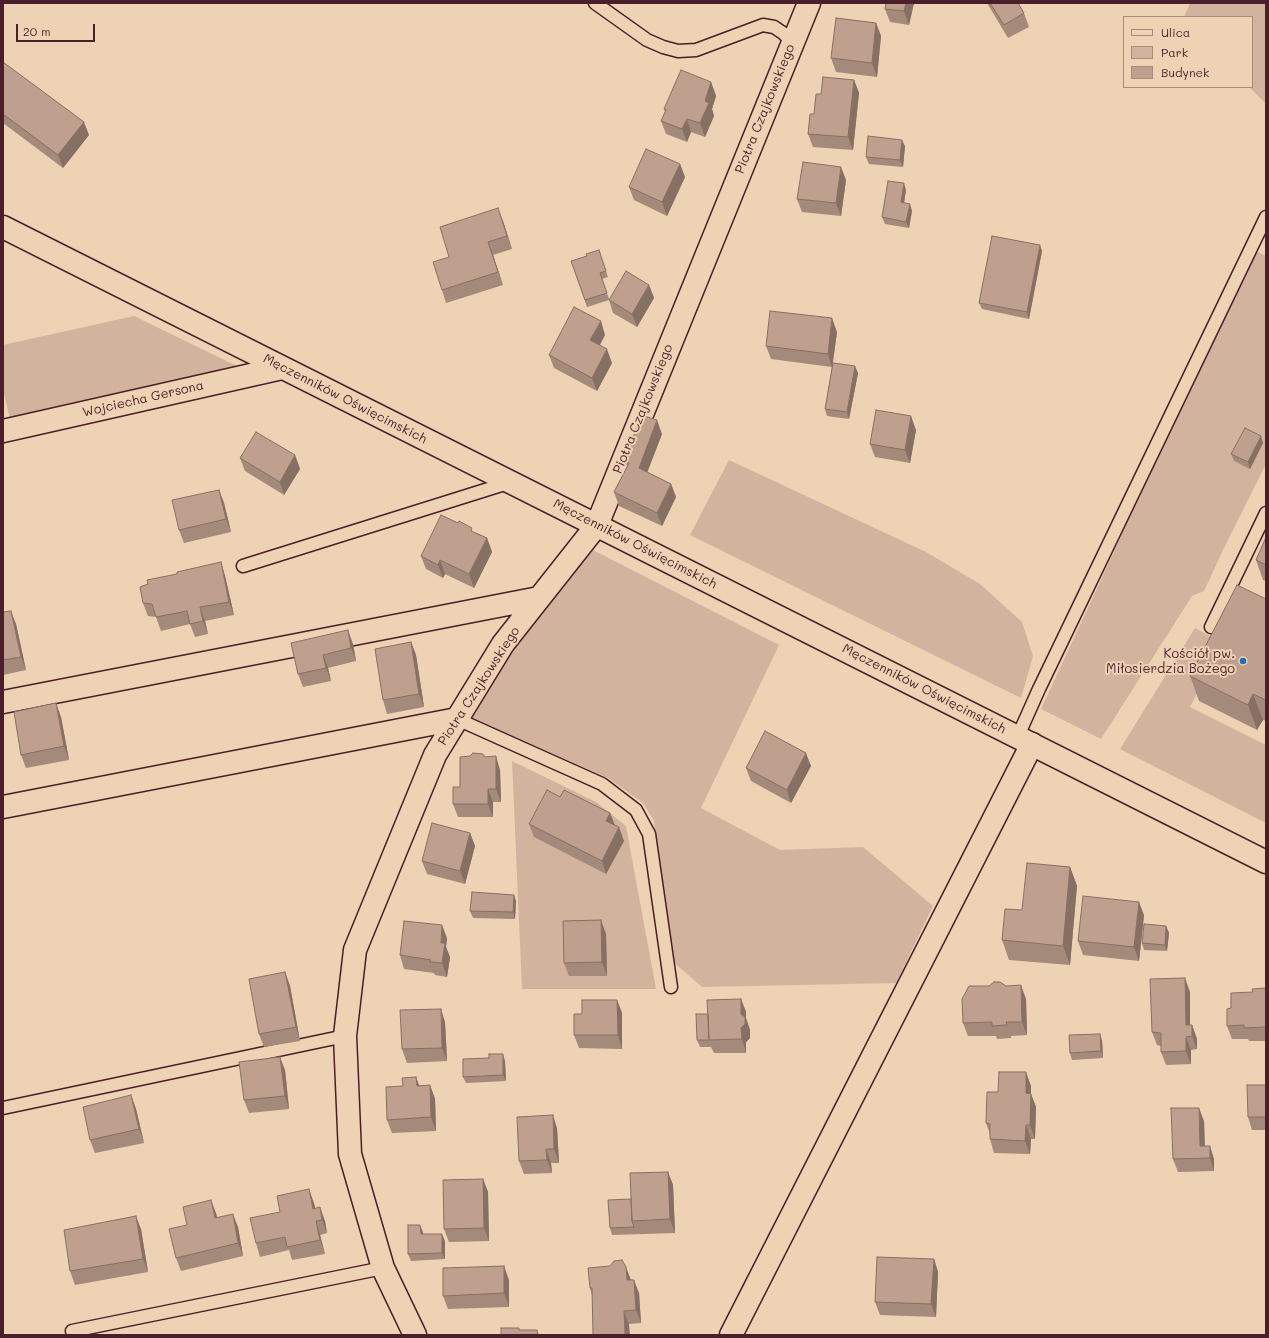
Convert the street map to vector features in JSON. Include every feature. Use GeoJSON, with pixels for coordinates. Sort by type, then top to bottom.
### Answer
{"type":"FeatureCollection","features":[{"type":"Feature","properties":{"kind":"street","name":"Piotra Czajkowskiego"},"geometry":{"type":"LineString","coordinates":[[415,1335],[383,1268],[350,1154],[344,1036],[355,950],[435,755],[503,644],[597,524],[809,3]]}},
{"type":"Feature","properties":{"kind":"street","name":"Męczenników Oświęcimskich"},"geometry":{"type":"LineString","coordinates":[[3,227],[282,368],[597,524],[1266,862]]}},
{"type":"Feature","properties":{"kind":"street","name":"Wojciecha Gersona"},"geometry":{"type":"LineString","coordinates":[[3,431],[282,368]]}},
{"type":"Feature","properties":{"kind":"street"},"geometry":{"type":"LineString","coordinates":[[3,702],[539,598]]}},
{"type":"Feature","properties":{"kind":"street"},"geometry":{"type":"LineString","coordinates":[[3,807],[457,719]]}},
{"type":"Feature","properties":{"kind":"street"},"geometry":{"type":"LineString","coordinates":[[731,1335],[1025,740]]}},
{"type":"Feature","properties":{"kind":"lane"},"geometry":{"type":"LineString","coordinates":[[595,3],[647,40],[663,47],[678,51],[696,50],[763,25],[774,27],[793,42]]}},
{"type":"Feature","properties":{"kind":"lane"},"geometry":{"type":"LineString","coordinates":[[1025,740],[1039,689],[1266,217]]}},
{"type":"Feature","properties":{"kind":"lane"},"geometry":{"type":"LineString","coordinates":[[243,566],[511,482]]}},
{"type":"Feature","properties":{"kind":"lane"},"geometry":{"type":"LineString","coordinates":[[1211,627],[1266,513]]}},
{"type":"Feature","properties":{"kind":"lane"},"geometry":{"type":"LineString","coordinates":[[457,719],[602,784],[636,810],[650,834],[671,987]]}},
{"type":"Feature","properties":{"kind":"lane"},"geometry":{"type":"LineString","coordinates":[[3,1108],[344,1036]]}},
{"type":"Feature","properties":{"kind":"lane"},"geometry":{"type":"LineString","coordinates":[[72,1331],[383,1268]]}},
{"type":"Feature","properties":{"kind":"green space"},"geometry":{"type":"Polygon","coordinates":[[[1190,3],[1266,3],[1266,104],[1250,88],[1253,88],[1253,16],[1184,16],[1190,3]]]}},
{"type":"Feature","properties":{"kind":"green space"},"geometry":{"type":"Polygon","coordinates":[[[1254,250],[1266,256],[1266,464],[1204,591],[1192,596],[1101,739],[1041,709],[1254,250]]]}},
{"type":"Feature","properties":{"kind":"green space"},"geometry":{"type":"Polygon","coordinates":[[[134,316],[241,368],[11,423],[3,389],[3,345],[134,316]]]}},
{"type":"Feature","properties":{"kind":"green space"},"geometry":{"type":"Polygon","coordinates":[[[729,460],[926,552],[980,584],[1022,622],[1033,656],[1021,698],[690,535],[729,460]]]}},
{"type":"Feature","properties":{"kind":"green space"},"geometry":{"type":"Polygon","coordinates":[[[589,548],[779,645],[701,808],[780,850],[863,847],[933,906],[896,983],[702,987],[672,961],[654,821],[643,803],[608,778],[468,716],[510,650],[589,548]]]}},
{"type":"Feature","properties":{"kind":"green space"},"geometry":{"type":"Polygon","coordinates":[[[1195,628],[1223,643],[1190,707],[1266,745],[1266,823],[1120,749],[1195,628]]]}},
{"type":"Feature","properties":{"kind":"green space"},"geometry":{"type":"Polygon","coordinates":[[[512,761],[596,802],[626,826],[656,989],[522,989],[512,761]]]}},
{"type":"Feature","properties":{"kind":"building"},"geometry":{"type":"Polygon","coordinates":[[[886,3],[906,3],[904,11],[885,9],[886,3]]]}},
{"type":"Feature","properties":{"kind":"building"},"geometry":{"type":"Polygon","coordinates":[[[990,3],[1018,3],[1024,13],[1004,25],[990,3]]]}},
{"type":"Feature","properties":{"kind":"building"},"geometry":{"type":"Polygon","coordinates":[[[836,18],[876,23],[872,63],[831,58],[836,18]]]}},
{"type":"Feature","properties":{"kind":"building"},"geometry":{"type":"Polygon","coordinates":[[[3,62],[84,122],[58,155],[3,114],[3,62]]]}},
{"type":"Feature","properties":{"kind":"building"},"geometry":{"type":"Polygon","coordinates":[[[681,70],[711,82],[705,101],[709,103],[700,123],[687,119],[682,129],[661,121],[666,110],[664,109],[681,70]]]}},
{"type":"Feature","properties":{"kind":"building"},"geometry":{"type":"Polygon","coordinates":[[[823,77],[854,80],[848,137],[808,134],[810,114],[814,114],[816,94],[821,94],[823,77]]]}},
{"type":"Feature","properties":{"kind":"building"},"geometry":{"type":"Polygon","coordinates":[[[868,136],[902,140],[900,160],[866,157],[868,136]]]}},
{"type":"Feature","properties":{"kind":"building"},"geometry":{"type":"Polygon","coordinates":[[[646,149],[680,164],[662,202],[629,187],[646,149]]]}},
{"type":"Feature","properties":{"kind":"building"},"geometry":{"type":"Polygon","coordinates":[[[803,162],[841,167],[836,203],[797,199],[803,162]]]}},
{"type":"Feature","properties":{"kind":"building"},"geometry":{"type":"Polygon","coordinates":[[[888,181],[904,183],[901,202],[910,204],[906,222],[882,217],[888,181]]]}},
{"type":"Feature","properties":{"kind":"building"},"geometry":{"type":"Polygon","coordinates":[[[498,208],[507,236],[488,242],[498,272],[442,290],[433,262],[449,257],[440,227],[498,208]]]}},
{"type":"Feature","properties":{"kind":"building"},"geometry":{"type":"Polygon","coordinates":[[[992,236],[1040,245],[1027,312],[979,303],[992,236]]]}},
{"type":"Feature","properties":{"kind":"building"},"geometry":{"type":"Polygon","coordinates":[[[599,250],[606,271],[600,273],[607,293],[585,300],[571,261],[599,250]]]}},
{"type":"Feature","properties":{"kind":"building"},"geometry":{"type":"Polygon","coordinates":[[[626,271],[649,285],[632,314],[609,300],[626,271]]]}},
{"type":"Feature","properties":{"kind":"building"},"geometry":{"type":"Polygon","coordinates":[[[574,307],[601,321],[590,340],[607,349],[592,378],[549,355],[574,307]]]}},
{"type":"Feature","properties":{"kind":"building"},"geometry":{"type":"Polygon","coordinates":[[[770,311],[832,318],[828,354],[766,346],[770,311]]]}},
{"type":"Feature","properties":{"kind":"building"},"geometry":{"type":"Polygon","coordinates":[[[833,363],[855,366],[847,412],[825,409],[833,363]]]}},
{"type":"Feature","properties":{"kind":"building"},"geometry":{"type":"Polygon","coordinates":[[[876,410],[911,416],[905,450],[870,444],[876,410]]]}},
{"type":"Feature","properties":{"kind":"building"},"geometry":{"type":"Polygon","coordinates":[[[641,415],[657,420],[639,468],[671,484],[657,513],[614,492],[629,463],[625,461],[641,415]]]}},
{"type":"Feature","properties":{"kind":"building"},"geometry":{"type":"Polygon","coordinates":[[[1245,428],[1261,436],[1248,462],[1231,454],[1245,428]]]}},
{"type":"Feature","properties":{"kind":"building"},"geometry":{"type":"Polygon","coordinates":[[[256,432],[295,455],[280,482],[240,458],[256,432]]]}},
{"type":"Feature","properties":{"kind":"building"},"geometry":{"type":"Polygon","coordinates":[[[219,490],[226,519],[179,530],[172,500],[219,490]]]}},
{"type":"Feature","properties":{"kind":"building"},"geometry":{"type":"Polygon","coordinates":[[[441,515],[458,523],[459,521],[472,528],[471,531],[487,538],[469,574],[440,560],[438,565],[421,556],[441,515]]]}},
{"type":"Feature","properties":{"kind":"building"},"geometry":{"type":"Polygon","coordinates":[[[1266,537],[1266,565],[1256,560],[1266,537]]]}},
{"type":"Feature","properties":{"kind":"building"},"geometry":{"type":"Polygon","coordinates":[[[221,562],[229,602],[200,607],[203,621],[190,624],[187,611],[156,617],[152,604],[143,603],[140,587],[148,584],[147,580],[177,574],[177,572],[221,562]]]}},
{"type":"Feature","properties":{"kind":"building"},"geometry":{"type":"Polygon","coordinates":[[[1237,585],[1266,599],[1266,700],[1253,694],[1248,705],[1190,676],[1237,585]]]}},
{"type":"Feature","properties":{"kind":"building"},"geometry":{"type":"Polygon","coordinates":[[[11,611],[21,657],[3,660],[3,612],[11,611]]]}},
{"type":"Feature","properties":{"kind":"building"},"geometry":{"type":"Polygon","coordinates":[[[348,630],[351,648],[323,655],[326,668],[298,674],[291,643],[348,630]]]}},
{"type":"Feature","properties":{"kind":"building"},"geometry":{"type":"Polygon","coordinates":[[[411,642],[419,694],[383,700],[375,649],[411,642]]]}},
{"type":"Feature","properties":{"kind":"building"},"geometry":{"type":"Polygon","coordinates":[[[56,703],[64,746],[21,755],[14,712],[56,703]]]}},
{"type":"Feature","properties":{"kind":"building"},"geometry":{"type":"Polygon","coordinates":[[[765,731],[806,753],[787,790],[746,768],[765,731]]]}},
{"type":"Feature","properties":{"kind":"building"},"geometry":{"type":"Polygon","coordinates":[[[473,753],[483,754],[485,757],[496,756],[496,789],[488,789],[488,804],[453,804],[453,787],[460,787],[460,757],[470,756],[473,753]]]}},
{"type":"Feature","properties":{"kind":"building"},"geometry":{"type":"Polygon","coordinates":[[[547,790],[560,797],[564,790],[610,813],[606,821],[619,827],[602,861],[529,824],[547,790]]]}},
{"type":"Feature","properties":{"kind":"building"},"geometry":{"type":"Polygon","coordinates":[[[432,823],[470,833],[460,871],[422,861],[432,823]]]}},
{"type":"Feature","properties":{"kind":"building"},"geometry":{"type":"Polygon","coordinates":[[[1027,863],[1070,867],[1063,946],[1002,940],[1005,909],[1022,910],[1027,863]]]}},
{"type":"Feature","properties":{"kind":"building"},"geometry":{"type":"Polygon","coordinates":[[[472,892],[514,895],[513,912],[470,911],[472,892]]]}},
{"type":"Feature","properties":{"kind":"building"},"geometry":{"type":"Polygon","coordinates":[[[1083,896],[1139,902],[1134,947],[1078,941],[1083,896]]]}},
{"type":"Feature","properties":{"kind":"building"},"geometry":{"type":"Polygon","coordinates":[[[601,920],[602,962],[564,963],[563,921],[601,920]]]}},
{"type":"Feature","properties":{"kind":"building"},"geometry":{"type":"Polygon","coordinates":[[[404,921],[442,925],[441,943],[445,943],[442,963],[430,962],[431,960],[400,955],[404,921]]]}},
{"type":"Feature","properties":{"kind":"building"},"geometry":{"type":"Polygon","coordinates":[[[1144,924],[1166,926],[1165,945],[1142,943],[1144,924]]]}},
{"type":"Feature","properties":{"kind":"building"},"geometry":{"type":"Polygon","coordinates":[[[285,972],[296,1027],[259,1034],[249,979],[285,972]]]}},
{"type":"Feature","properties":{"kind":"building"},"geometry":{"type":"Polygon","coordinates":[[[1185,978],[1186,1025],[1192,1025],[1192,1036],[1186,1037],[1186,1051],[1161,1052],[1161,1033],[1152,1032],[1150,979],[1185,978]]]}},
{"type":"Feature","properties":{"kind":"building"},"geometry":{"type":"Polygon","coordinates":[[[994,982],[1000,982],[1006,986],[1021,985],[1022,1022],[1006,1022],[1007,1025],[992,1026],[992,1022],[963,1023],[962,999],[969,986],[989,986],[994,982]]]}},
{"type":"Feature","properties":{"kind":"building"},"geometry":{"type":"Polygon","coordinates":[[[1266,988],[1266,1027],[1244,1028],[1244,1025],[1227,1026],[1227,1009],[1231,1008],[1231,993],[1253,992],[1252,989],[1266,988]]]}},
{"type":"Feature","properties":{"kind":"building"},"geometry":{"type":"Polygon","coordinates":[[[741,999],[741,1014],[745,1017],[745,1024],[741,1028],[742,1039],[709,1040],[707,1000],[741,999]]]}},
{"type":"Feature","properties":{"kind":"building"},"geometry":{"type":"Polygon","coordinates":[[[582,1000],[617,1000],[618,1035],[574,1035],[574,1014],[582,1014],[582,1000]]]}},
{"type":"Feature","properties":{"kind":"building"},"geometry":{"type":"Polygon","coordinates":[[[441,1009],[442,1048],[402,1049],[400,1010],[441,1009]]]}},
{"type":"Feature","properties":{"kind":"building"},"geometry":{"type":"Polygon","coordinates":[[[696,1014],[708,1014],[709,1040],[697,1040],[696,1014]]]}},
{"type":"Feature","properties":{"kind":"building"},"geometry":{"type":"Polygon","coordinates":[[[1100,1034],[1101,1051],[1070,1053],[1069,1035],[1100,1034]]]}},
{"type":"Feature","properties":{"kind":"building"},"geometry":{"type":"Polygon","coordinates":[[[489,1054],[503,1054],[503,1075],[463,1077],[463,1059],[489,1058],[489,1054]]]}},
{"type":"Feature","properties":{"kind":"building"},"geometry":{"type":"Polygon","coordinates":[[[280,1057],[285,1096],[244,1100],[239,1062],[280,1057]]]}},
{"type":"Feature","properties":{"kind":"building"},"geometry":{"type":"Polygon","coordinates":[[[999,1072],[1026,1072],[1026,1093],[1031,1094],[1030,1125],[1026,1125],[1025,1141],[990,1139],[990,1124],[986,1123],[987,1092],[998,1092],[999,1072]]]}},
{"type":"Feature","properties":{"kind":"building"},"geometry":{"type":"Polygon","coordinates":[[[416,1077],[417,1086],[430,1085],[431,1117],[387,1120],[386,1087],[403,1086],[402,1078],[416,1077]]]}},
{"type":"Feature","properties":{"kind":"building"},"geometry":{"type":"Polygon","coordinates":[[[1247,1085],[1266,1085],[1266,1117],[1248,1117],[1247,1085]]]}},
{"type":"Feature","properties":{"kind":"building"},"geometry":{"type":"Polygon","coordinates":[[[131,1095],[139,1129],[90,1140],[83,1107],[131,1095]]]}},
{"type":"Feature","properties":{"kind":"building"},"geometry":{"type":"Polygon","coordinates":[[[1171,1108],[1199,1108],[1200,1146],[1210,1146],[1210,1158],[1173,1159],[1171,1108]]]}},
{"type":"Feature","properties":{"kind":"building"},"geometry":{"type":"Polygon","coordinates":[[[553,1115],[554,1149],[546,1149],[547,1160],[519,1161],[517,1117],[553,1115]]]}},
{"type":"Feature","properties":{"kind":"building"},"geometry":{"type":"Polygon","coordinates":[[[668,1172],[670,1219],[632,1221],[630,1173],[668,1172]]]}},
{"type":"Feature","properties":{"kind":"building"},"geometry":{"type":"Polygon","coordinates":[[[483,1179],[484,1228],[444,1229],[443,1180],[483,1179]]]}},
{"type":"Feature","properties":{"kind":"building"},"geometry":{"type":"Polygon","coordinates":[[[309,1189],[313,1209],[320,1207],[322,1220],[316,1221],[320,1240],[287,1247],[285,1237],[256,1243],[250,1218],[280,1212],[277,1196],[309,1189]]]}},
{"type":"Feature","properties":{"kind":"building"},"geometry":{"type":"Polygon","coordinates":[[[631,1199],[632,1221],[634,1227],[610,1228],[608,1200],[631,1199]]]}},
{"type":"Feature","properties":{"kind":"building"},"geometry":{"type":"Polygon","coordinates":[[[211,1200],[215,1218],[233,1214],[238,1243],[176,1258],[169,1229],[187,1225],[183,1207],[211,1200]]]}},
{"type":"Feature","properties":{"kind":"building"},"geometry":{"type":"Polygon","coordinates":[[[136,1216],[143,1259],[70,1271],[64,1230],[136,1216]]]}},
{"type":"Feature","properties":{"kind":"building"},"geometry":{"type":"Polygon","coordinates":[[[408,1225],[420,1225],[421,1234],[442,1234],[442,1253],[408,1254],[408,1225]]]}},
{"type":"Feature","properties":{"kind":"building"},"geometry":{"type":"Polygon","coordinates":[[[877,1257],[934,1259],[931,1304],[875,1302],[877,1257]]]}},
{"type":"Feature","properties":{"kind":"building"},"geometry":{"type":"Polygon","coordinates":[[[622,1260],[626,1267],[627,1280],[634,1280],[636,1310],[624,1311],[625,1335],[593,1335],[592,1288],[590,1288],[588,1268],[610,1266],[614,1261],[622,1260]]]}},
{"type":"Feature","properties":{"kind":"building"},"geometry":{"type":"Polygon","coordinates":[[[504,1266],[504,1293],[443,1296],[443,1268],[504,1266]]]}},
{"type":"Feature","properties":{"kind":"building"},"geometry":{"type":"Polygon","coordinates":[[[501,1328],[537,1330],[538,1335],[501,1335],[501,1328]]]}},
{"type":"Feature","properties":{"kind":"place","name":"Kościół pw. Miłosierdzia Bożego"},"geometry":{"type":"Point","coordinates":[1243,661]}}]}
